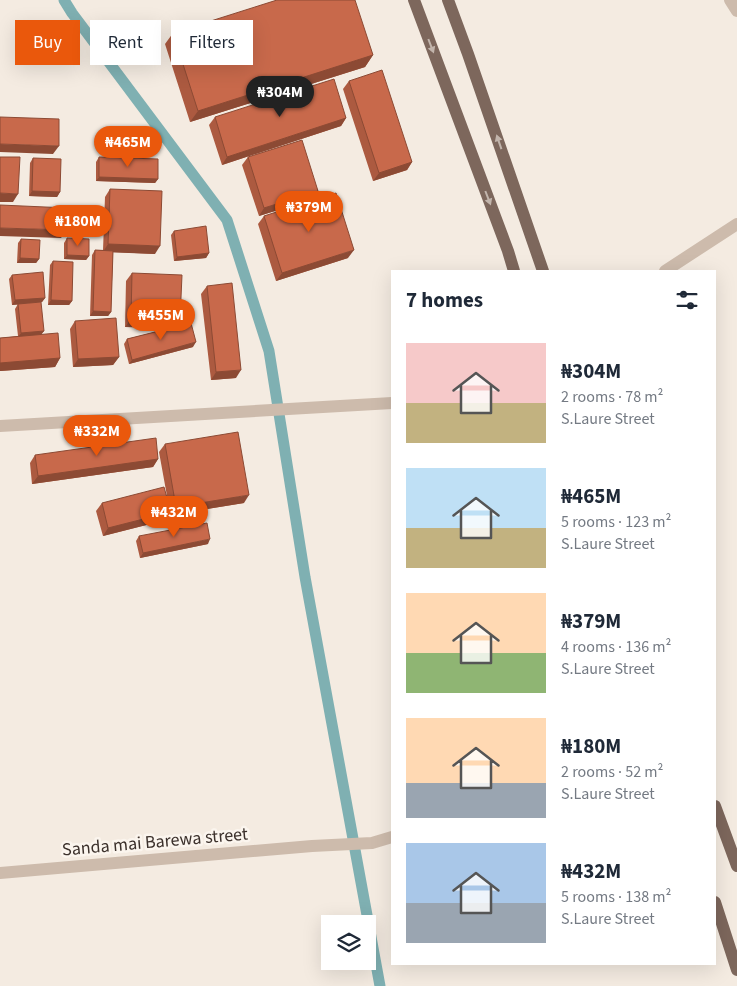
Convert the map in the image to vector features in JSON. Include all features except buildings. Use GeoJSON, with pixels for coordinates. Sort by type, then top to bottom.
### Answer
{"type":"FeatureCollection","features":[{"type":"Feature","properties":{"kind":"main road"},"geometry":{"type":"LineString","coordinates":[[414,0],[514,270]]}},
{"type":"Feature","properties":{"kind":"main road"},"geometry":{"type":"LineString","coordinates":[[448,0],[472,63],[543,270]]}},
{"type":"Feature","properties":{"kind":"main road"},"geometry":{"type":"LineString","coordinates":[[716,809],[737,866]]}},
{"type":"Feature","properties":{"kind":"main road"},"geometry":{"type":"LineString","coordinates":[[716,905],[737,970]]}},
{"type":"Feature","properties":{"kind":"street"},"geometry":{"type":"LineString","coordinates":[[730,0],[737,10]]}},
{"type":"Feature","properties":{"kind":"street"},"geometry":{"type":"LineString","coordinates":[[667,270],[737,224]]}},
{"type":"Feature","properties":{"kind":"street"},"geometry":{"type":"LineString","coordinates":[[0,426],[391,403]]}},
{"type":"Feature","properties":{"kind":"street","name":"Sanda mai Barewa street"},"geometry":{"type":"LineString","coordinates":[[0,873],[312,846],[372,843],[391,837]]}},
{"type":"Feature","properties":{"kind":"waterway"},"geometry":{"type":"LineString","coordinates":[[64,0],[227,220],[269,351],[305,577],[380,986]]}}]}
